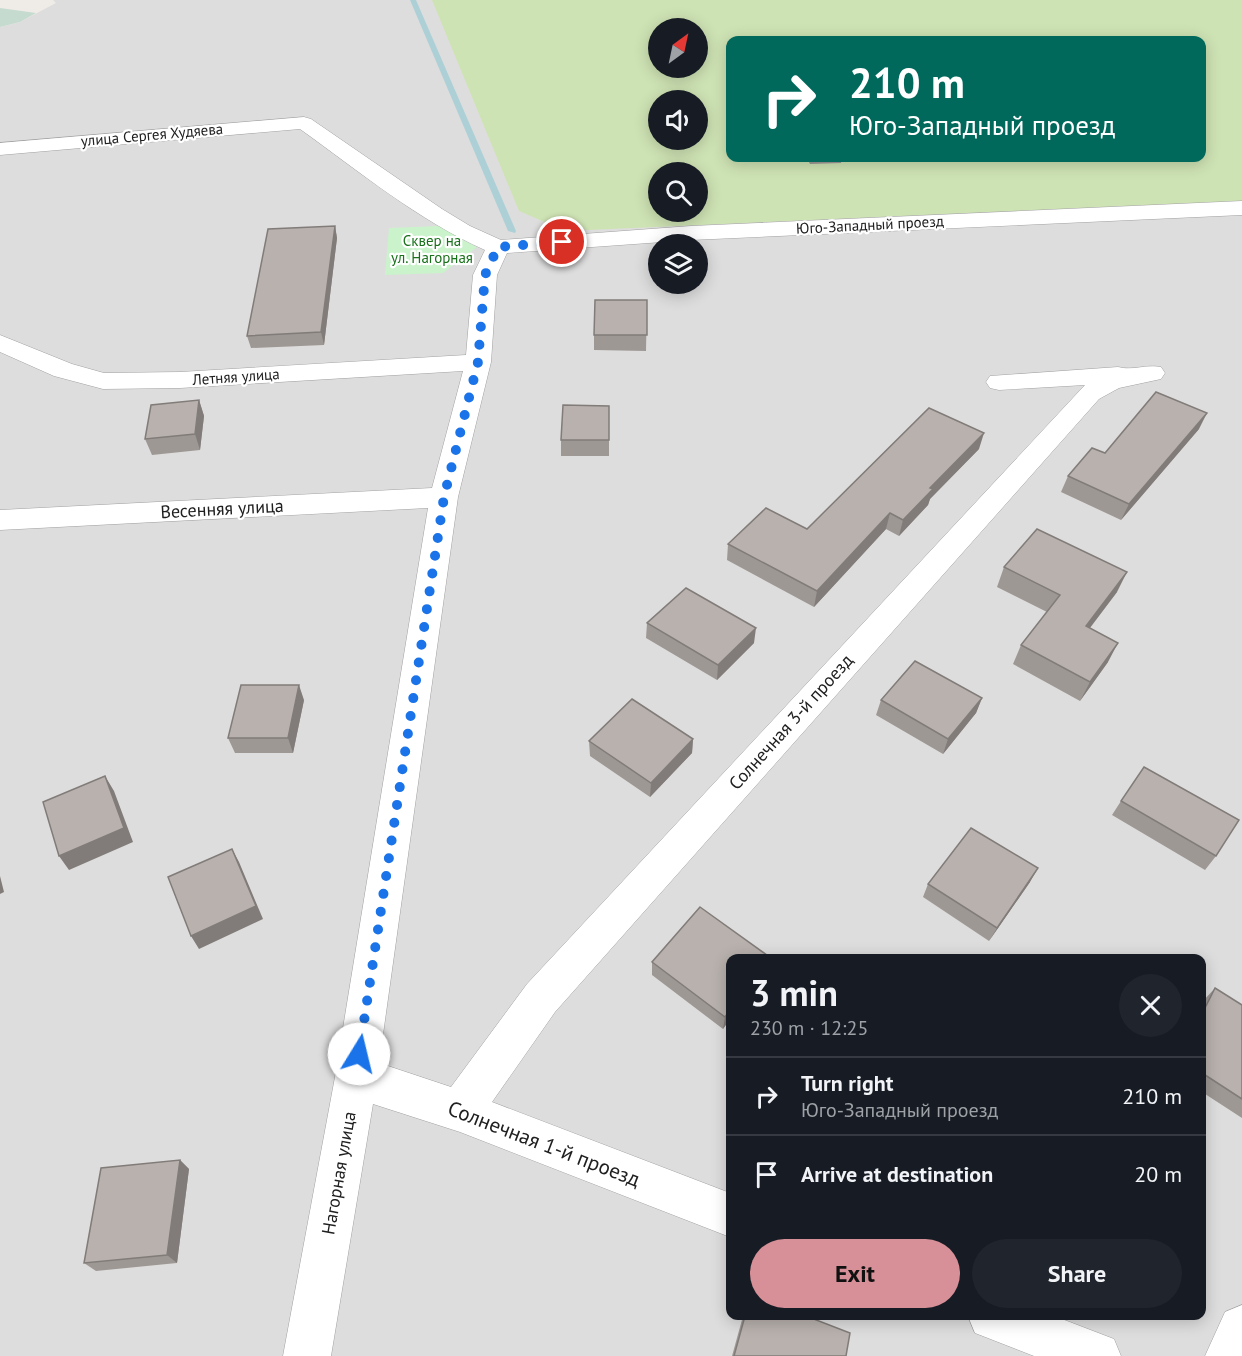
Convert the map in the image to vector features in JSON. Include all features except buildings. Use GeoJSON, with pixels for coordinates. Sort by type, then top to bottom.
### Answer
{"type":"FeatureCollection","features":[{"type":"Feature","properties":{"kind":"street","name":"улица Сергея Худяева"},"geometry":{"type":"LineString","coordinates":[[0,149],[304,123],[434,214],[462,231],[498,247]]}},
{"type":"Feature","properties":{"kind":"street","name":"Юго-Западный проезд"},"geometry":{"type":"LineString","coordinates":[[498,247],[691,233],[1242,208]]}},
{"type":"Feature","properties":{"kind":"street","name":"Нагорная улица"},"geometry":{"type":"LineString","coordinates":[[307,1356],[356,1077],[444,497],[478,362],[485,275],[498,247]]}},
{"type":"Feature","properties":{"kind":"street","name":"Летняя улица"},"geometry":{"type":"LineString","coordinates":[[0,343],[63,370],[103,381],[180,380],[478,362]]}},
{"type":"Feature","properties":{"kind":"street","name":"Солнечная 3-й проезд"},"geometry":{"type":"LineString","coordinates":[[460,1111],[541,998],[1090,393],[1111,381],[1152,373],[999,382]]}},
{"type":"Feature","properties":{"kind":"street","name":"Весенняя улица"},"geometry":{"type":"LineString","coordinates":[[0,520],[444,497]]}},
{"type":"Feature","properties":{"kind":"street","name":"Солнечная 1-й проезд"},"geometry":{"type":"LineString","coordinates":[[356,1077],[460,1111],[726,1213]]}},
{"type":"Feature","properties":{"kind":"street"},"geometry":{"type":"LineString","coordinates":[[1002,1320],[1097,1356]]}},
{"type":"Feature","properties":{"kind":"street"},"geometry":{"type":"LineString","coordinates":[[1229,1356],[1242,1329]]}},
{"type":"Feature","properties":{"kind":"shaded area"},"geometry":{"type":"Polygon","coordinates":[[[53,0],[1242,0],[1242,1356],[0,1356],[0,27],[20,22],[56,3],[53,0]]]}},
{"type":"Feature","properties":{"kind":"green space"},"geometry":{"type":"Polygon","coordinates":[[[432,0],[1242,0],[1242,201],[588,230],[556,227],[519,211],[432,0]]]}},
{"type":"Feature","properties":{"kind":"green space"},"geometry":{"type":"Polygon","coordinates":[[[0,8],[36,13],[20,22],[0,27],[0,8]]]}},
{"type":"Feature","properties":{"kind":"green space","name":"Сквер на ул. Нагорная"},"geometry":{"type":"Polygon","coordinates":[[[439,226],[477,247],[443,273],[385,275],[389,228],[439,226]]]}},
{"type":"Feature","properties":{"kind":"waterway"},"geometry":{"type":"LineString","coordinates":[[413,0],[512,231]]}},
{"type":"Feature","properties":{"kind":"route"},"geometry":{"type":"LineString","coordinates":[[359,1054],[444,497],[478,362],[485,275],[498,247],[562,242]]}}]}
